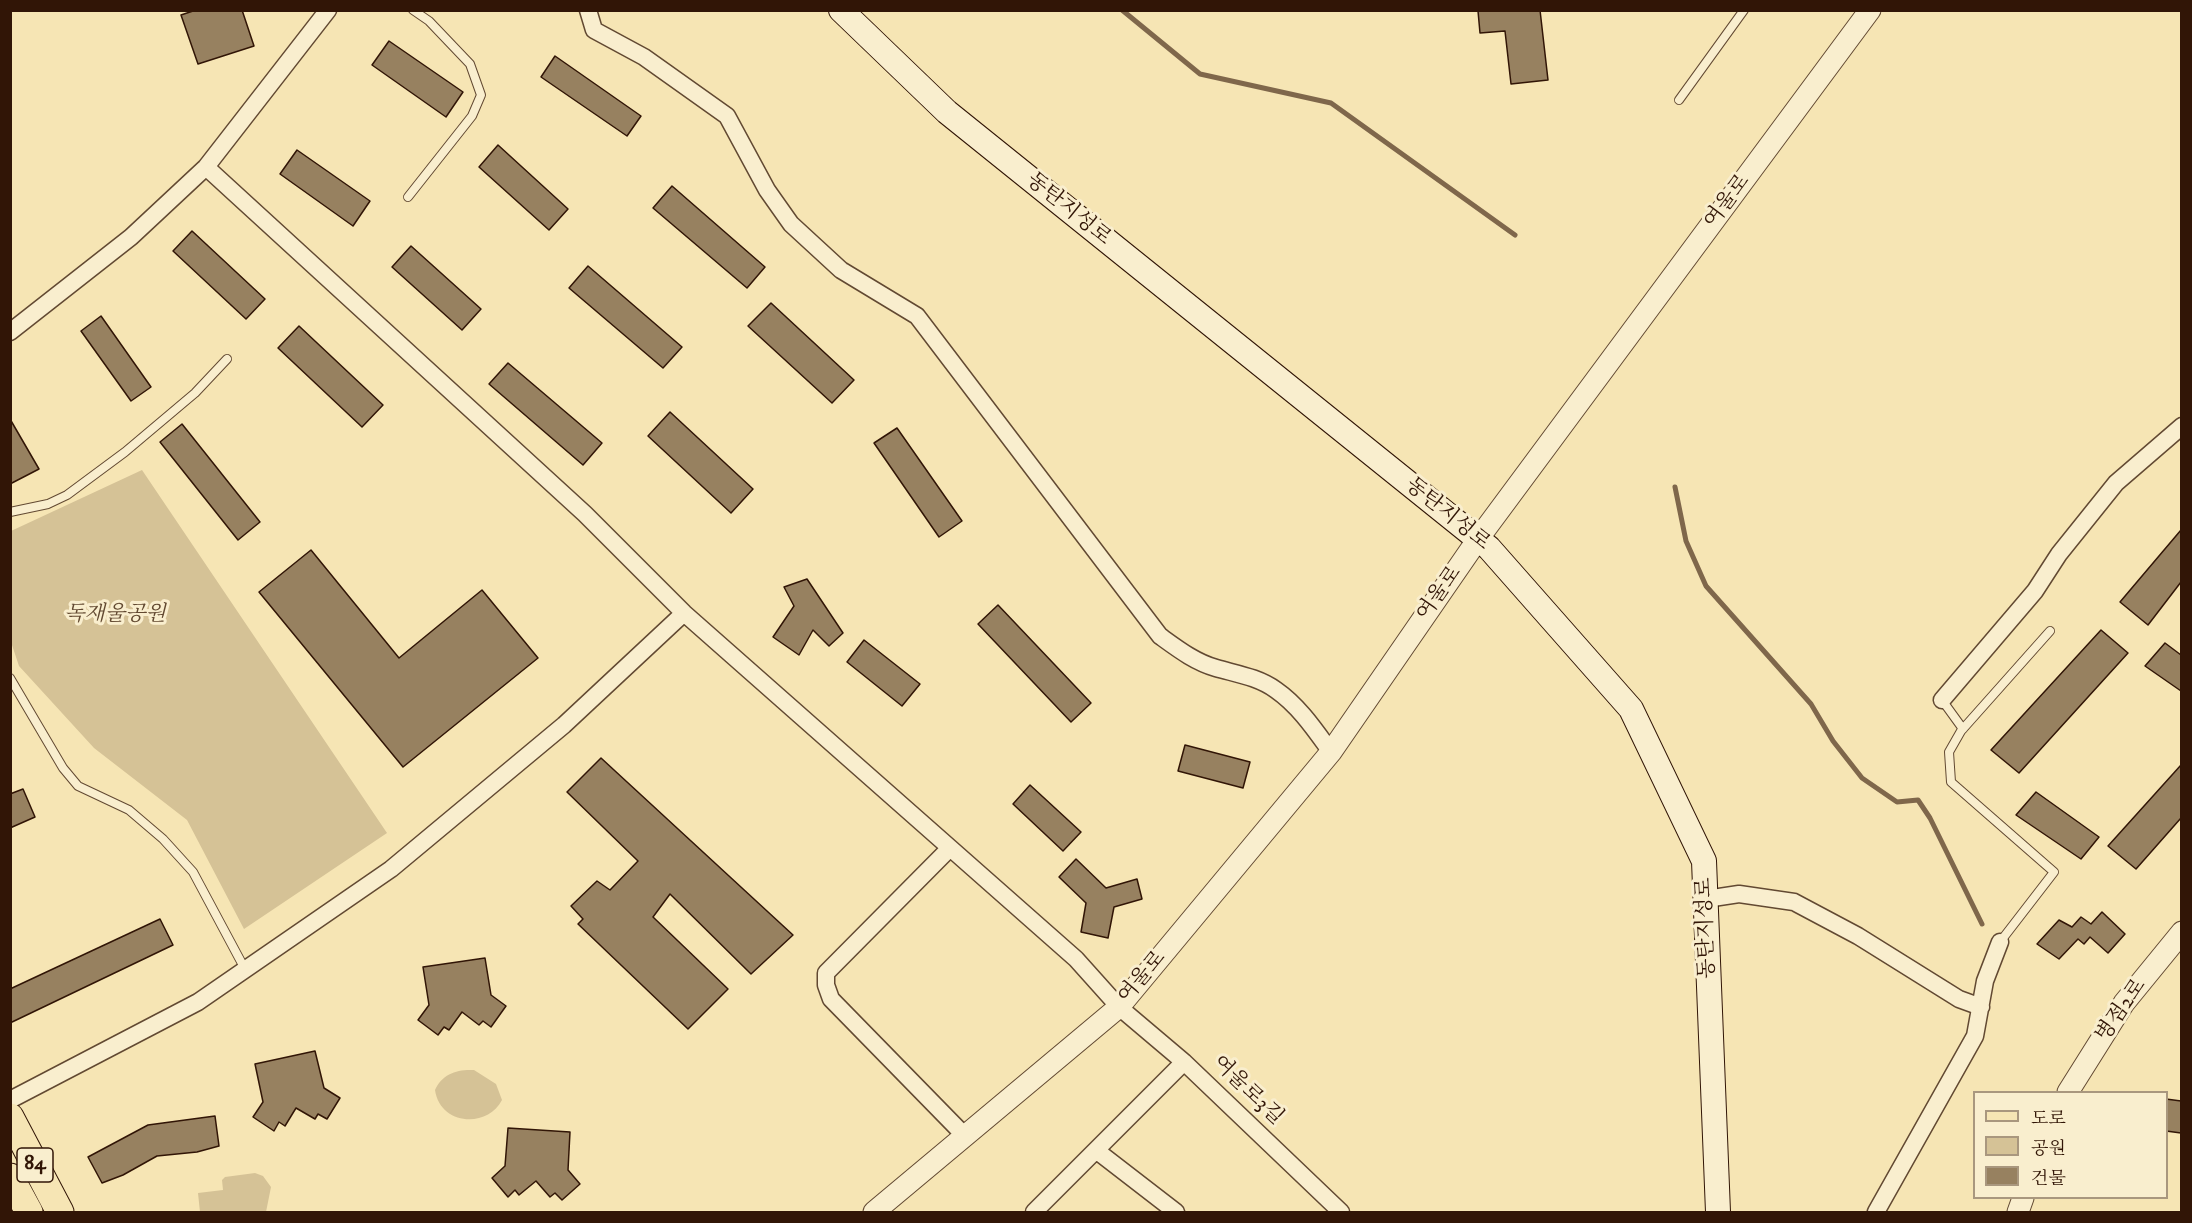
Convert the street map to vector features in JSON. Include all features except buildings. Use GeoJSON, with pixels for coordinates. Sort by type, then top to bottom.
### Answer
{"type":"FeatureCollection","features":[{"type":"Feature","properties":{"kind":"main road","name":"동탄지성로"},"geometry":{"type":"LineString","coordinates":[[841,10],[947,112],[1490,548],[1631,709],[1704,861],[1718,1212]]}},
{"type":"Feature","properties":{"kind":"main road","name":"84"},"geometry":{"type":"LineString","coordinates":[[10,1117],[60,1212]]}},
{"type":"Feature","properties":{"kind":"main road"},"geometry":{"type":"LineString","coordinates":[[10,1178],[28,1212]]}},
{"type":"Feature","properties":{"kind":"street"},"geometry":{"type":"LineString","coordinates":[[10,332],[131,237],[206,167],[328,10]]}},
{"type":"Feature","properties":{"kind":"street"},"geometry":{"type":"LineString","coordinates":[[588,10],[594,30],[644,57],[727,116],[767,190],[791,224],[816,248],[841,270],[917,316],[1160,636],[1189,656],[1215,668],[1247,675],[1276,690],[1304,715],[1331,752]]}},
{"type":"Feature","properties":{"kind":"street","name":"여울로"},"geometry":{"type":"LineString","coordinates":[[874,1212],[1119,1007],[1331,752],[1478,539],[1870,10]]}},
{"type":"Feature","properties":{"kind":"street","name":"여울로3길"},"geometry":{"type":"LineString","coordinates":[[206,167],[585,514],[684,613],[1076,959],[1119,1007],[1184,1062],[1341,1212]]}},
{"type":"Feature","properties":{"kind":"street"},"geometry":{"type":"LineString","coordinates":[[1942,700],[2035,591],[2059,554],[2116,483],[2181,426]]}},
{"type":"Feature","properties":{"kind":"street"},"geometry":{"type":"LineString","coordinates":[[10,1100],[198,1002],[247,971],[391,869],[479,798],[564,724],[684,613]]}},
{"type":"Feature","properties":{"kind":"street"},"geometry":{"type":"LineString","coordinates":[[949,849],[826,973],[826,985],[831,999],[965,1136]]}},
{"type":"Feature","properties":{"kind":"street"},"geometry":{"type":"LineString","coordinates":[[1706,899],[1739,894],[1794,902],[1858,936],[1959,999],[1981,1007]]}},
{"type":"Feature","properties":{"kind":"street","name":"병점2로"},"geometry":{"type":"LineString","coordinates":[[2069,1091],[2124,1003],[2181,932]]}},
{"type":"Feature","properties":{"kind":"street"},"geometry":{"type":"LineString","coordinates":[[1876,1212],[1975,1036],[1985,981],[2000,942]]}},
{"type":"Feature","properties":{"kind":"street"},"geometry":{"type":"LineString","coordinates":[[1034,1212],[1184,1062]]}},
{"type":"Feature","properties":{"kind":"street"},"geometry":{"type":"LineString","coordinates":[[1097,1151],[1176,1212]]}},
{"type":"Feature","properties":{"kind":"lane"},"geometry":{"type":"LineString","coordinates":[[408,197],[472,116],[481,95],[470,64],[429,21],[412,10]]}},
{"type":"Feature","properties":{"kind":"lane"},"geometry":{"type":"LineString","coordinates":[[1678,100],[1744,10]]}},
{"type":"Feature","properties":{"kind":"lane"},"geometry":{"type":"LineString","coordinates":[[10,512],[36,507],[67,495],[124,452],[195,393],[227,358]]}},
{"type":"Feature","properties":{"kind":"lane"},"geometry":{"type":"LineString","coordinates":[[2000,942],[2054,872],[1952,782],[1949,752],[1963,729],[2050,631]]}},
{"type":"Feature","properties":{"kind":"lane"},"geometry":{"type":"LineString","coordinates":[[10,678],[63,768],[78,786],[129,810],[163,839],[193,872],[247,971]]}},
{"type":"Feature","properties":{"kind":"lane"},"geometry":{"type":"LineString","coordinates":[[1942,700],[1963,729]]}},
{"type":"Feature","properties":{"kind":"green space","name":"독재울공원"},"geometry":{"type":"Polygon","coordinates":[[[142,470],[387,833],[244,929],[187,820],[94,748],[19,666],[11,642],[11,531],[142,470]]]}},
{"type":"Feature","properties":{"kind":"green space"},"geometry":{"type":"Polygon","coordinates":[[[462,1070],[474,1070],[496,1084],[502,1100],[486,1116],[465,1119],[454,1116],[439,1102],[435,1090],[446,1076],[462,1070]]]}},
{"type":"Feature","properties":{"kind":"green space"},"geometry":{"type":"Polygon","coordinates":[[[255,1173],[263,1176],[271,1187],[266,1212],[200,1212],[198,1193],[223,1190],[222,1180],[225,1177],[255,1173]]]}},
{"type":"Feature","properties":{"kind":"waterway"},"geometry":{"type":"LineString","coordinates":[[1122,10],[1200,74],[1331,103],[1515,235]]}},
{"type":"Feature","properties":{"kind":"waterway"},"geometry":{"type":"LineString","coordinates":[[1675,487],[1686,541],[1706,586],[1811,704],[1833,741],[1862,778],[1897,802],[1918,800],[1930,818],[1982,924]]}}]}
